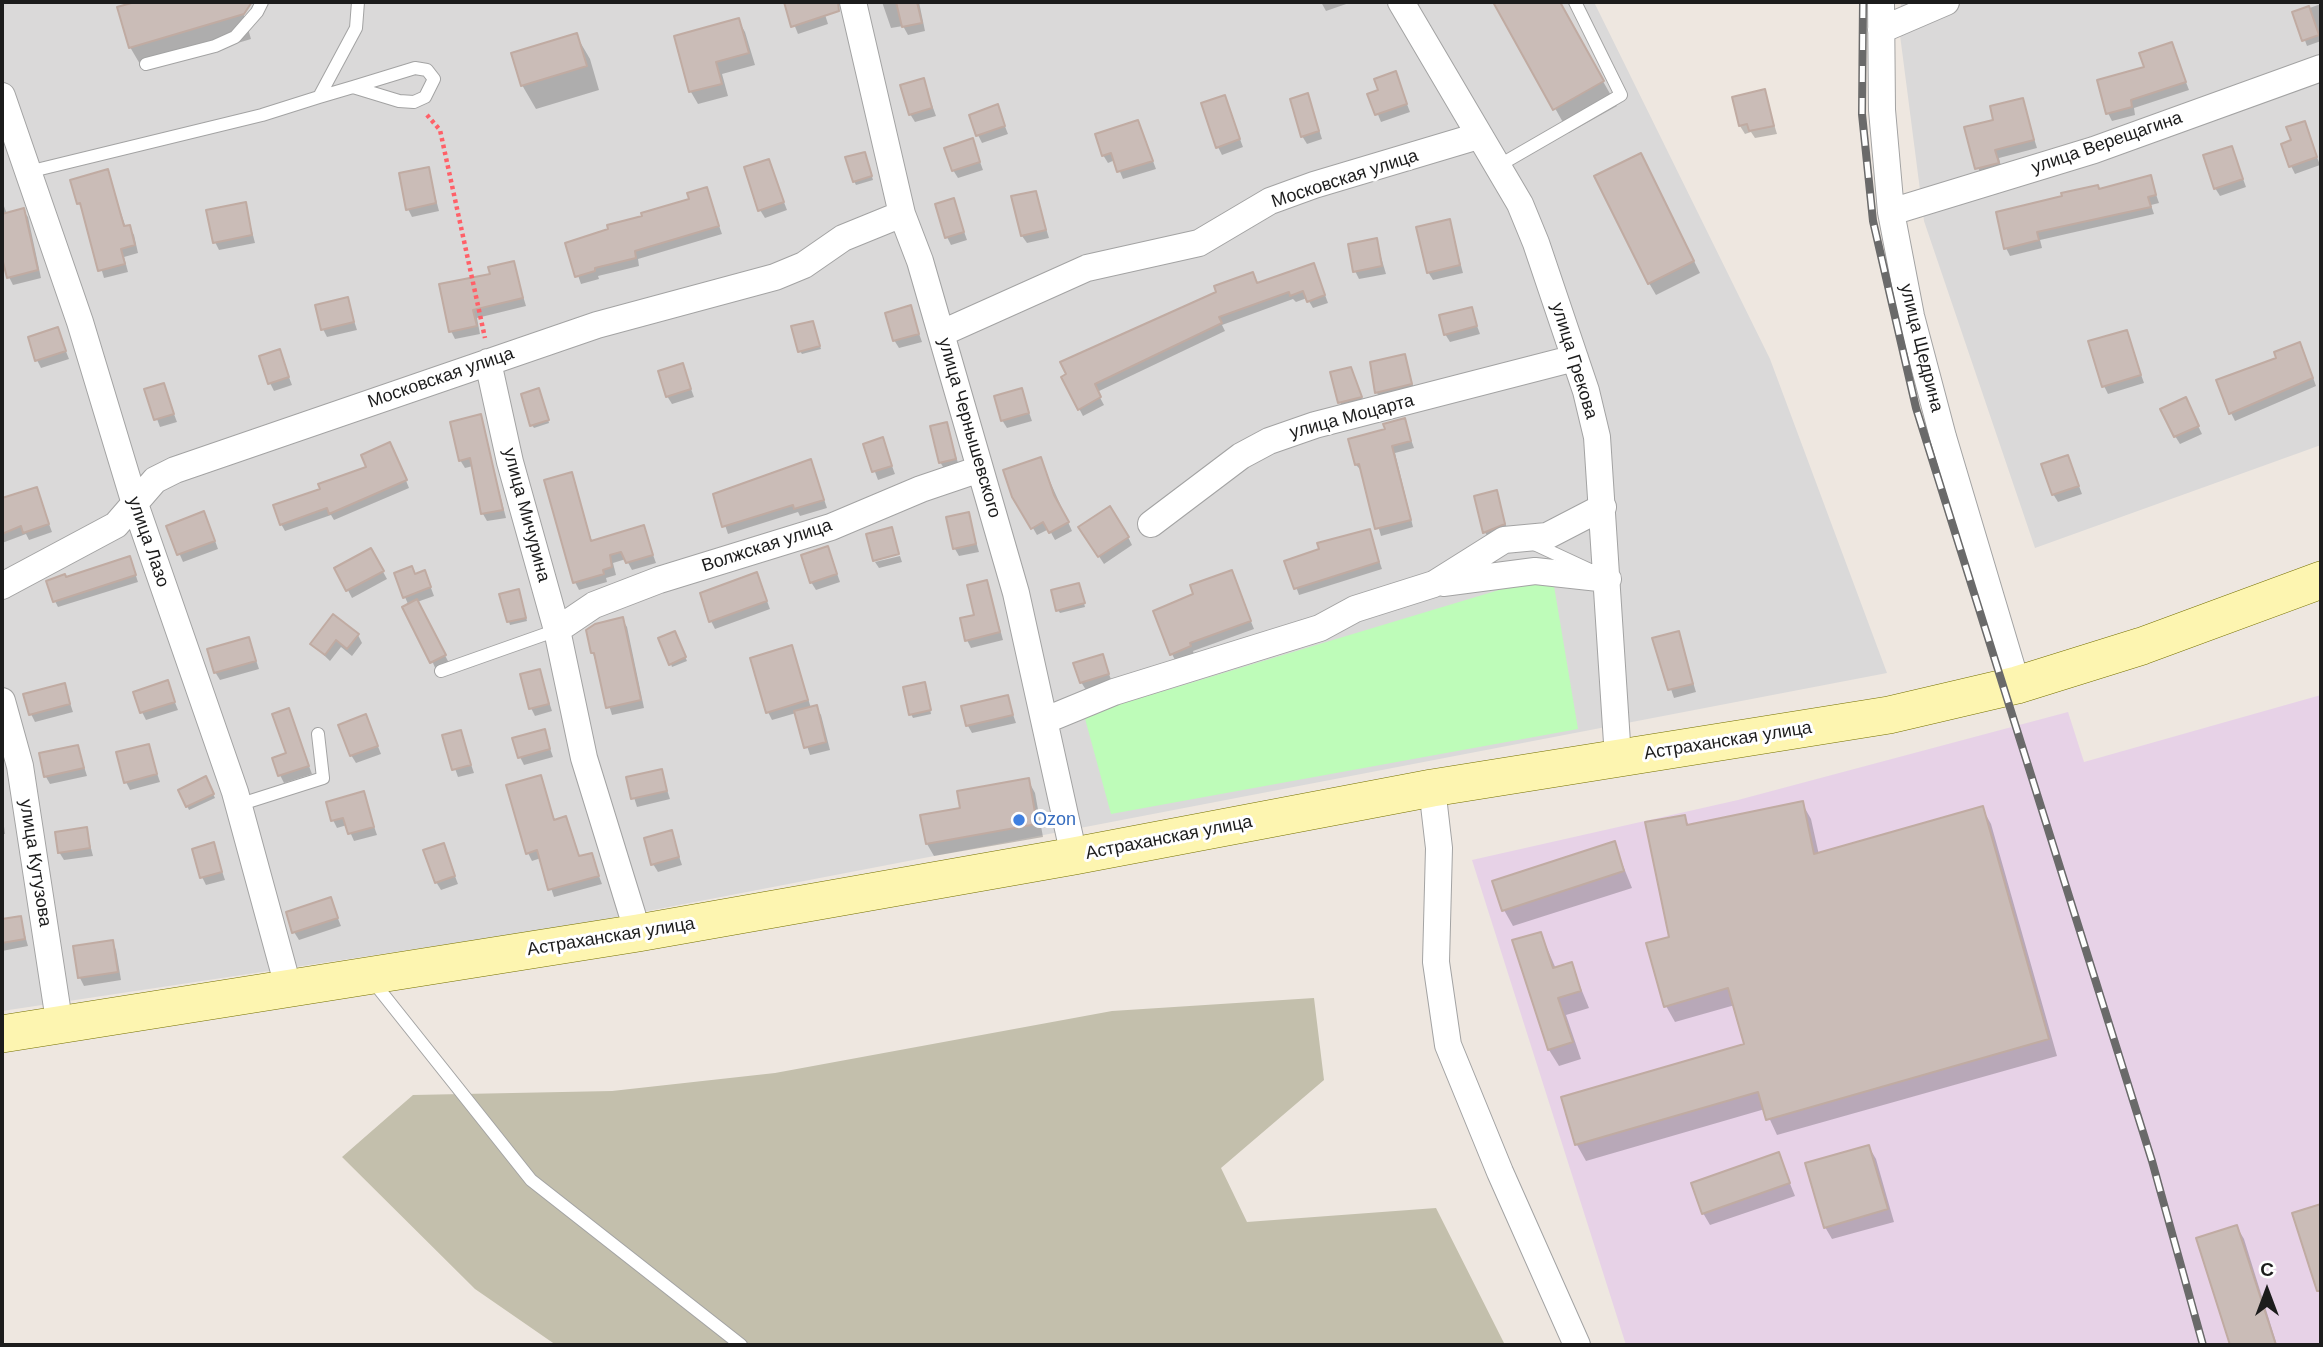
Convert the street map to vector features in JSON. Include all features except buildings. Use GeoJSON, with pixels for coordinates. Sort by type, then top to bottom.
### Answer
{"type":"FeatureCollection","features":[{"type":"Feature","properties":{"kind":"main road","name":"Астраханская улица"},"geometry":{"type":"LineString","coordinates":[[2,1034],[60,1027],[638,933],[1074,856],[1432,788],[1889,716],[2017,685],[2142,646],[2321,580]]}},
{"type":"Feature","properties":{"kind":"street","name":"улица Чернышевского"},"geometry":{"type":"LineString","coordinates":[[853,2],[902,214],[942,333],[1016,593],[1074,856]]}},
{"type":"Feature","properties":{"kind":"street","name":"улица Грекова"},"geometry":{"type":"LineString","coordinates":[[1401,2],[1478,136],[1499,166],[1536,243],[1575,358],[1597,437],[1618,758]]}},
{"type":"Feature","properties":{"kind":"street","name":"улица Щедрина"},"geometry":{"type":"LineString","coordinates":[[1881,2],[1882,110],[1891,212],[1911,316],[1943,438],[2017,685]]}},
{"type":"Feature","properties":{"kind":"street"},"geometry":{"type":"LineString","coordinates":[[1881,30],[1946,2]]}},
{"type":"Feature","properties":{"kind":"street","name":"улица Верещагина"},"geometry":{"type":"LineString","coordinates":[[1891,212],[2094,150],[2321,68]]}},
{"type":"Feature","properties":{"kind":"street","name":"улица Лазо"},"geometry":{"type":"LineString","coordinates":[[2,96],[80,322],[135,504],[238,805],[289,989]]}},
{"type":"Feature","properties":{"kind":"street","name":"Московская улица"},"geometry":{"type":"LineString","coordinates":[[942,333],[1087,268],[1199,243],[1270,201],[1314,185],[1478,136]]}},
{"type":"Feature","properties":{"kind":"street","name":"Московская улица"},"geometry":{"type":"LineString","coordinates":[[2,586],[116,525],[155,480],[175,470],[597,325],[775,277],[804,265],[843,238],[902,214]]}},
{"type":"Feature","properties":{"kind":"street","name":"улица Моцарта"},"geometry":{"type":"LineString","coordinates":[[1152,524],[1241,456],[1269,441],[1315,425],[1575,358]]}},
{"type":"Feature","properties":{"kind":"street","name":"улица Мичурина"},"geometry":{"type":"LineString","coordinates":[[488,362],[510,462],[557,630],[584,758],[638,933]]}},
{"type":"Feature","properties":{"kind":"street","name":"Волжская улица"},"geometry":{"type":"LineString","coordinates":[[557,630],[594,605],[646,585],[831,527],[921,489],[981,469]]}},
{"type":"Feature","properties":{"kind":"street"},"geometry":{"type":"LineString","coordinates":[[1434,584],[1504,541],[1525,541],[1547,536],[1603,507]]}},
{"type":"Feature","properties":{"kind":"street"},"geometry":{"type":"LineString","coordinates":[[1046,720],[1114,692],[1320,628],[1355,608],[1434,584],[1535,571],[1608,579]]}},
{"type":"Feature","properties":{"kind":"street","name":"улица Кутузова"},"geometry":{"type":"LineString","coordinates":[[2,701],[20,766],[60,1027]]}},
{"type":"Feature","properties":{"kind":"street"},"geometry":{"type":"LineString","coordinates":[[1432,788],[1439,848],[1436,962],[1448,1045],[1500,1172],[1577,1345]]}},
{"type":"Feature","properties":{"kind":"lane"},"geometry":{"type":"LineString","coordinates":[[146,64],[215,46],[235,37],[262,2]]}},
{"type":"Feature","properties":{"kind":"lane"},"geometry":{"type":"LineString","coordinates":[[318,97],[356,28],[358,2]]}},
{"type":"Feature","properties":{"kind":"lane"},"geometry":{"type":"LineString","coordinates":[[1499,166],[1621,95],[1575,2]]}},
{"type":"Feature","properties":{"kind":"lane"},"geometry":{"type":"LineString","coordinates":[[28,172],[262,114],[415,68],[427,70],[434,79],[425,97],[414,102],[399,101],[352,87]]}},
{"type":"Feature","properties":{"kind":"lane"},"geometry":{"type":"LineString","coordinates":[[1525,541],[1608,579]]}},
{"type":"Feature","properties":{"kind":"lane"},"geometry":{"type":"LineString","coordinates":[[441,671],[557,630]]}},
{"type":"Feature","properties":{"kind":"lane"},"geometry":{"type":"LineString","coordinates":[[238,805],[323,778],[318,734]]}},
{"type":"Feature","properties":{"kind":"lane"},"geometry":{"type":"LineString","coordinates":[[369,976],[531,1180],[741,1345]]}},
{"type":"Feature","properties":{"kind":"path"},"geometry":{"type":"LineString","coordinates":[[414,102],[440,130],[481,315],[488,362]]}},
{"type":"Feature","properties":{"kind":"shaded area"},"geometry":{"type":"Polygon","coordinates":[[[2,2],[1594,2],[1770,359],[1887,673],[575,925],[2,1011],[2,2]]]}},
{"type":"Feature","properties":{"kind":"shaded area"},"geometry":{"type":"Polygon","coordinates":[[[1901,2],[2321,2],[2321,445],[2035,548],[1924,221],[1900,35],[1901,2]]]}},
{"type":"Feature","properties":{"kind":"shaded area"},"geometry":{"type":"Polygon","coordinates":[[[2321,695],[2321,1345],[1626,1345],[1472,860],[1738,800],[2068,712],[2084,762],[2321,695]]]}},
{"type":"Feature","properties":{"kind":"shaded area"},"geometry":{"type":"Polygon","coordinates":[[[1314,998],[1324,1080],[1221,1168],[1247,1222],[1436,1208],[1505,1345],[556,1345],[475,1289],[342,1157],[413,1095],[612,1091],[775,1073],[1112,1011],[1314,998]]]}},
{"type":"Feature","properties":{"kind":"green space"},"geometry":{"type":"Polygon","coordinates":[[[1552,574],[1578,729],[1111,814],[1084,715],[1552,574]]]}},
{"type":"Feature","properties":{"kind":"railway"},"geometry":{"type":"LineString","coordinates":[[1863,2],[1862,114],[1873,221],[1916,408],[2152,1161],[2203,1345]]}},
{"type":"Feature","properties":{"kind":"place","name":"Ozon"},"geometry":{"type":"Point","coordinates":[1019,820]}}]}
